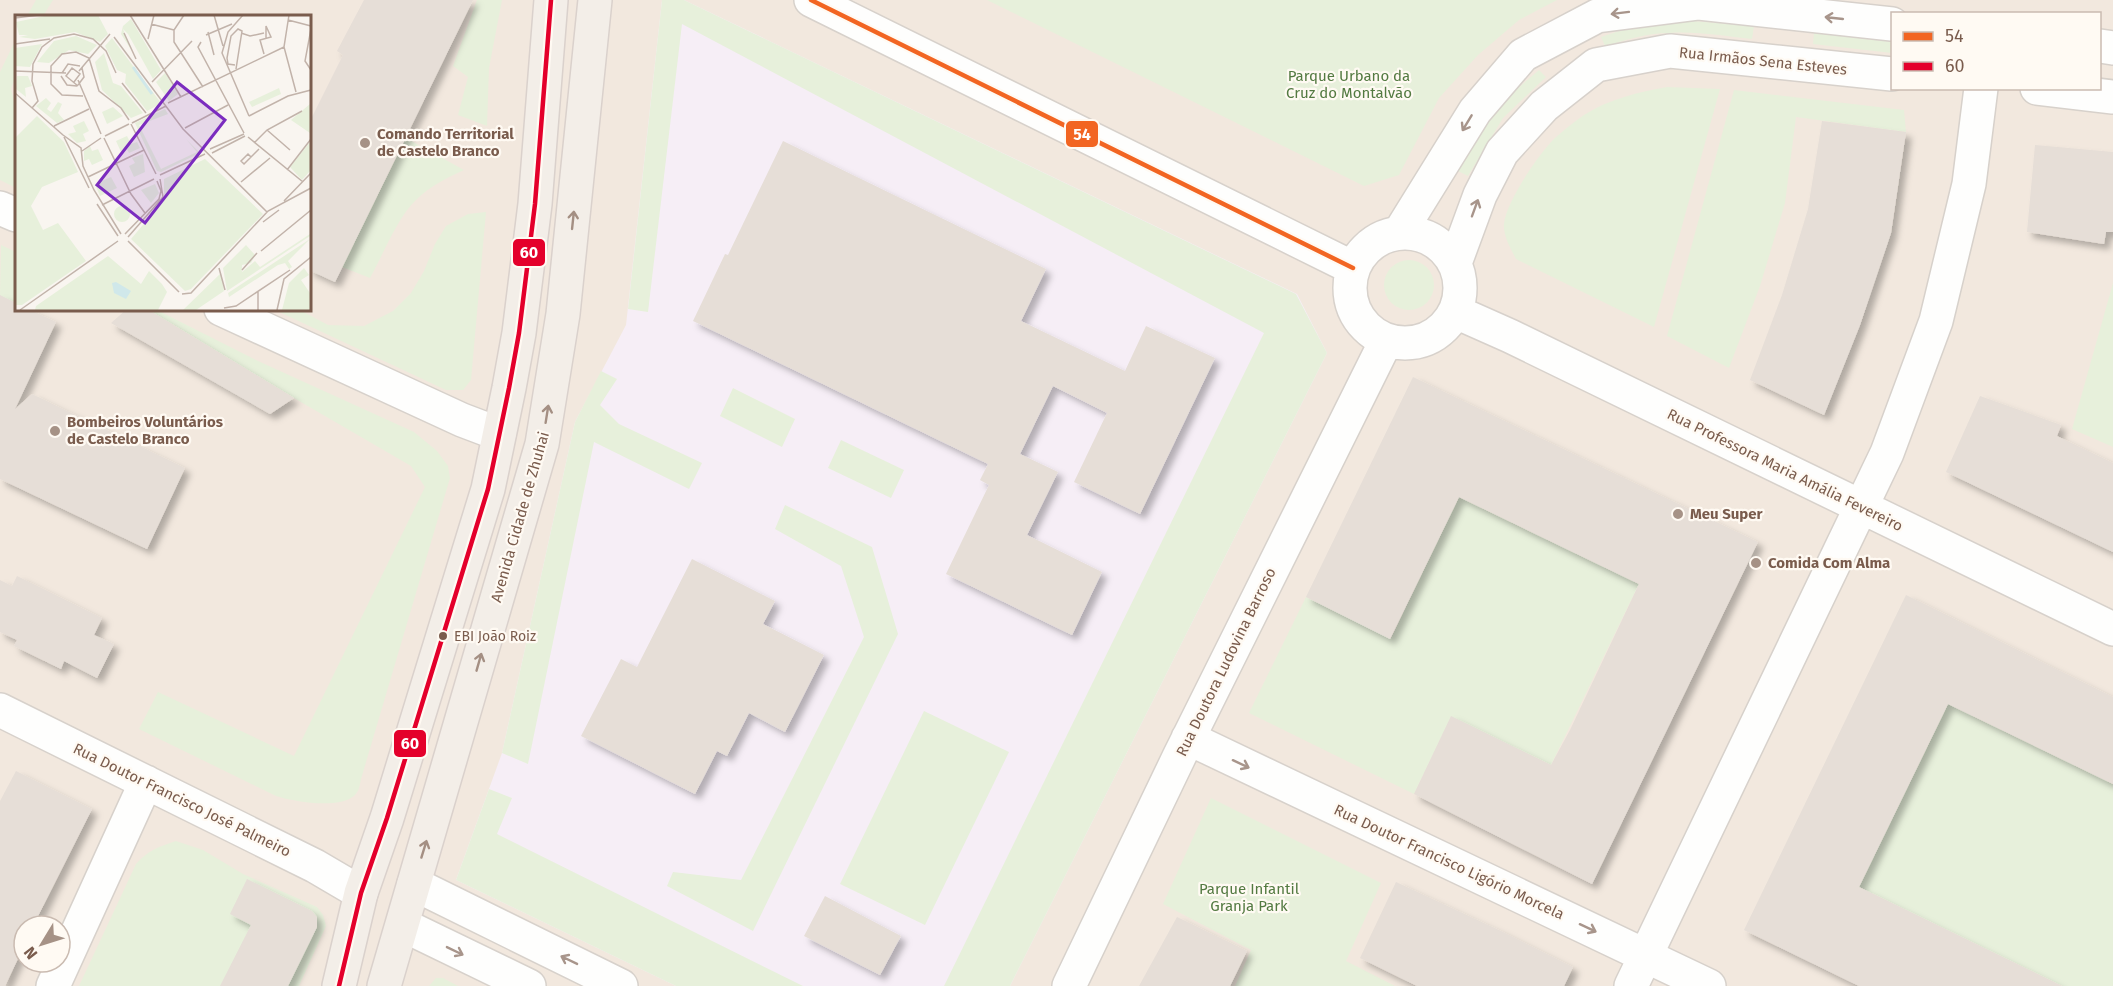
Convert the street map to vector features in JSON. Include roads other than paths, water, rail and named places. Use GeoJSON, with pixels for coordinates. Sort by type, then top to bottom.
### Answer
{"type":"FeatureCollection","features":[{"type":"Feature","properties":{"kind":"main road"},"geometry":{"type":"LineString","coordinates":[[339,986],[361,893],[387,818],[488,489],[519,333],[533,216],[551,0]]}},
{"type":"Feature","properties":{"kind":"main road","name":"Avenida Cidade de Zhuhai"},"geometry":{"type":"LineString","coordinates":[[384,986],[542,444],[562,327],[596,0]]}},
{"type":"Feature","properties":{"kind":"street"},"geometry":{"type":"LineString","coordinates":[[811,0],[1353,268]]}},
{"type":"Feature","properties":{"kind":"street"},"geometry":{"type":"LineString","coordinates":[[1400,232],[1475,111],[1523,55],[1597,16],[1699,3],[1891,24]]}},
{"type":"Feature","properties":{"kind":"street","name":"Rua Irmãos Sena Esteves"},"geometry":{"type":"LineString","coordinates":[[1455,263],[1479,195],[1502,152],[1544,106],[1596,65],[1670,51],[1891,74]]}},
{"type":"Feature","properties":{"kind":"street"},"geometry":{"type":"LineString","coordinates":[[1631,986],[1887,453],[1936,321],[1969,184],[1981,90]]}},
{"type":"Feature","properties":{"kind":"street"},"geometry":{"type":"LineString","coordinates":[[2054,90],[2113,97]]}},
{"type":"Feature","properties":{"kind":"street"},"geometry":{"type":"LineString","coordinates":[[0,208],[15,215]]}},
{"type":"Feature","properties":{"kind":"street"},"geometry":{"type":"LineString","coordinates":[[1400,232],[1416,234],[1432,240],[1445,250],[1455,263],[1461,281],[1460,300],[1456,312],[1440,332],[1424,341],[1404,344],[1386,340],[1371,332],[1358,319],[1349,286],[1353,268],[1360,255],[1371,243],[1400,232]]}},
{"type":"Feature","properties":{"kind":"street"},"geometry":{"type":"LineString","coordinates":[[223,310],[462,420],[499,434]]}},
{"type":"Feature","properties":{"kind":"street","name":"Rua Professora Maria Amália Fevereiro"},"geometry":{"type":"LineString","coordinates":[[1456,312],[1510,336],[2113,630]]}},
{"type":"Feature","properties":{"kind":"street","name":"Rua Doutora Ludovina Barroso"},"geometry":{"type":"LineString","coordinates":[[1069,986],[1188,738],[1386,340]]}},
{"type":"Feature","properties":{"kind":"street","name":"Rua Doutor Francisco José Palmeiro"},"geometry":{"type":"LineString","coordinates":[[0,710],[315,866],[361,893]]}},
{"type":"Feature","properties":{"kind":"street","name":"Rua Doutor Francisco Ligório Morcela"},"geometry":{"type":"LineString","coordinates":[[1188,738],[1709,986]]}},
{"type":"Feature","properties":{"kind":"street"},"geometry":{"type":"LineString","coordinates":[[53,986],[147,782]]}},
{"type":"Feature","properties":{"kind":"street"},"geometry":{"type":"LineString","coordinates":[[414,884],[621,986]]}},
{"type":"Feature","properties":{"kind":"street"},"geometry":{"type":"LineString","coordinates":[[403,925],[529,986]]}},
{"type":"Feature","properties":{"kind":"place","name":"Comando Territorial de Castelo Branco"},"geometry":{"type":"Point","coordinates":[365,143]}},
{"type":"Feature","properties":{"kind":"place","name":"Bombeiros Voluntários de Castelo Branco"},"geometry":{"type":"Point","coordinates":[55,431]}},
{"type":"Feature","properties":{"kind":"place","name":"Meu Super"},"geometry":{"type":"Point","coordinates":[1678,514]}},
{"type":"Feature","properties":{"kind":"place","name":"Comida Com Alma"},"geometry":{"type":"Point","coordinates":[1756,563]}},
{"type":"Feature","properties":{"kind":"place","name":"EBI João Roiz"},"geometry":{"type":"Point","coordinates":[443,636]}},
{"type":"Feature","properties":{"kind":"park label","name":"Parque Urbano da Cruz do Montalvão"},"geometry":{"type":"Point","coordinates":[1349,84]}},
{"type":"Feature","properties":{"kind":"park label","name":"Parque Infantil Granja Park"},"geometry":{"type":"Point","coordinates":[1249,898]}}]}
